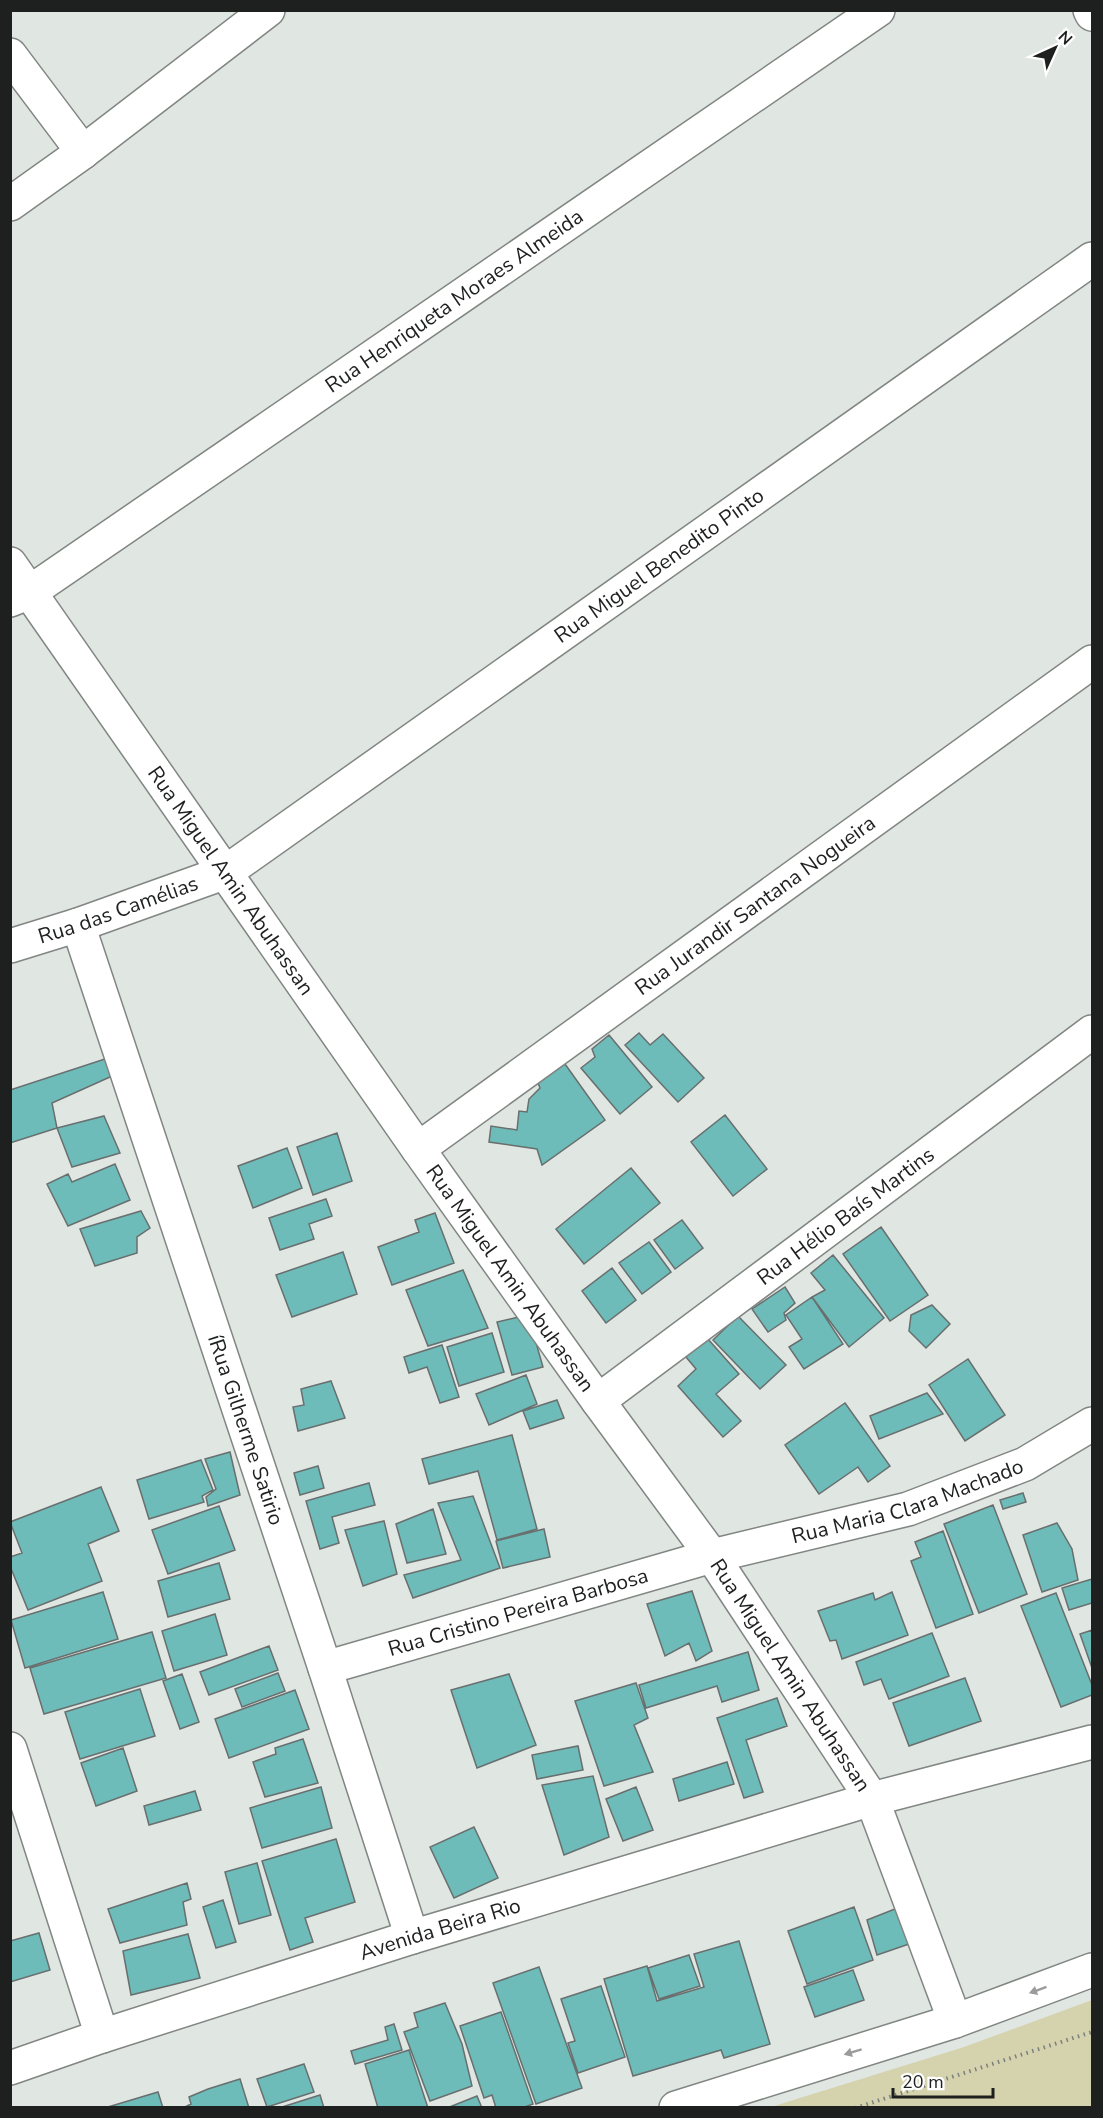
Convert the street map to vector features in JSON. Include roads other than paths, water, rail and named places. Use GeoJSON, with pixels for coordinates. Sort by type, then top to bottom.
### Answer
{"type":"FeatureCollection","features":[{"type":"Feature","properties":{"kind":"street"},"geometry":{"type":"LineString","coordinates":[[10,204],[83,152],[268,10]]}},
{"type":"Feature","properties":{"kind":"street","name":"Rua Henriqueta Moraes Almeida"},"geometry":{"type":"LineString","coordinates":[[20,596],[878,10]]}},
{"type":"Feature","properties":{"kind":"street"},"geometry":{"type":"LineString","coordinates":[[1090,10],[1092,14]]}},
{"type":"Feature","properties":{"kind":"street"},"geometry":{"type":"LineString","coordinates":[[10,55],[83,152]]}},
{"type":"Feature","properties":{"kind":"street","name":"Rua Miguel Benedito Pinto"},"geometry":{"type":"LineString","coordinates":[[226,872],[1092,259]]}},
{"type":"Feature","properties":{"kind":"street","name":"Rua Miguel Amin Abuhassan"},"geometry":{"type":"LineString","coordinates":[[10,564],[20,596],[226,872],[418,1149],[712,1556],[872,1799],[955,2020]]}},
{"type":"Feature","properties":{"kind":"street","name":"Rua Jurandir Santana Nogueira"},"geometry":{"type":"LineString","coordinates":[[418,1149],[1092,662]]}},
{"type":"Feature","properties":{"kind":"street","name":"Rua das Camélias"},"geometry":{"type":"LineString","coordinates":[[10,946],[78,925],[226,872]]}},
{"type":"Feature","properties":{"kind":"street","name":"íRua Gilherme Satirio"},"geometry":{"type":"LineString","coordinates":[[78,925],[412,1937]]}},
{"type":"Feature","properties":{"kind":"street","name":"Rua Hélio Baís Martins"},"geometry":{"type":"LineString","coordinates":[[598,1401],[1092,1032]]}},
{"type":"Feature","properties":{"kind":"street","name":"Rua Maria Clara Machado"},"geometry":{"type":"LineString","coordinates":[[712,1556],[908,1509],[1025,1464],[1092,1424]]}},
{"type":"Feature","properties":{"kind":"street","name":"Rua Cristino Pereira Barbosa"},"geometry":{"type":"LineString","coordinates":[[325,1668],[712,1556]]}},
{"type":"Feature","properties":{"kind":"street","name":"Avenida Beira Rio"},"geometry":{"type":"LineString","coordinates":[[10,2068],[102,2036],[412,1937],[872,1799],[1092,1742]]}},
{"type":"Feature","properties":{"kind":"street"},"geometry":{"type":"LineString","coordinates":[[10,1749],[102,2036]]}},
{"type":"Feature","properties":{"kind":"street"},"geometry":{"type":"LineString","coordinates":[[676,2108],[955,2020],[1092,1970]]}}]}
